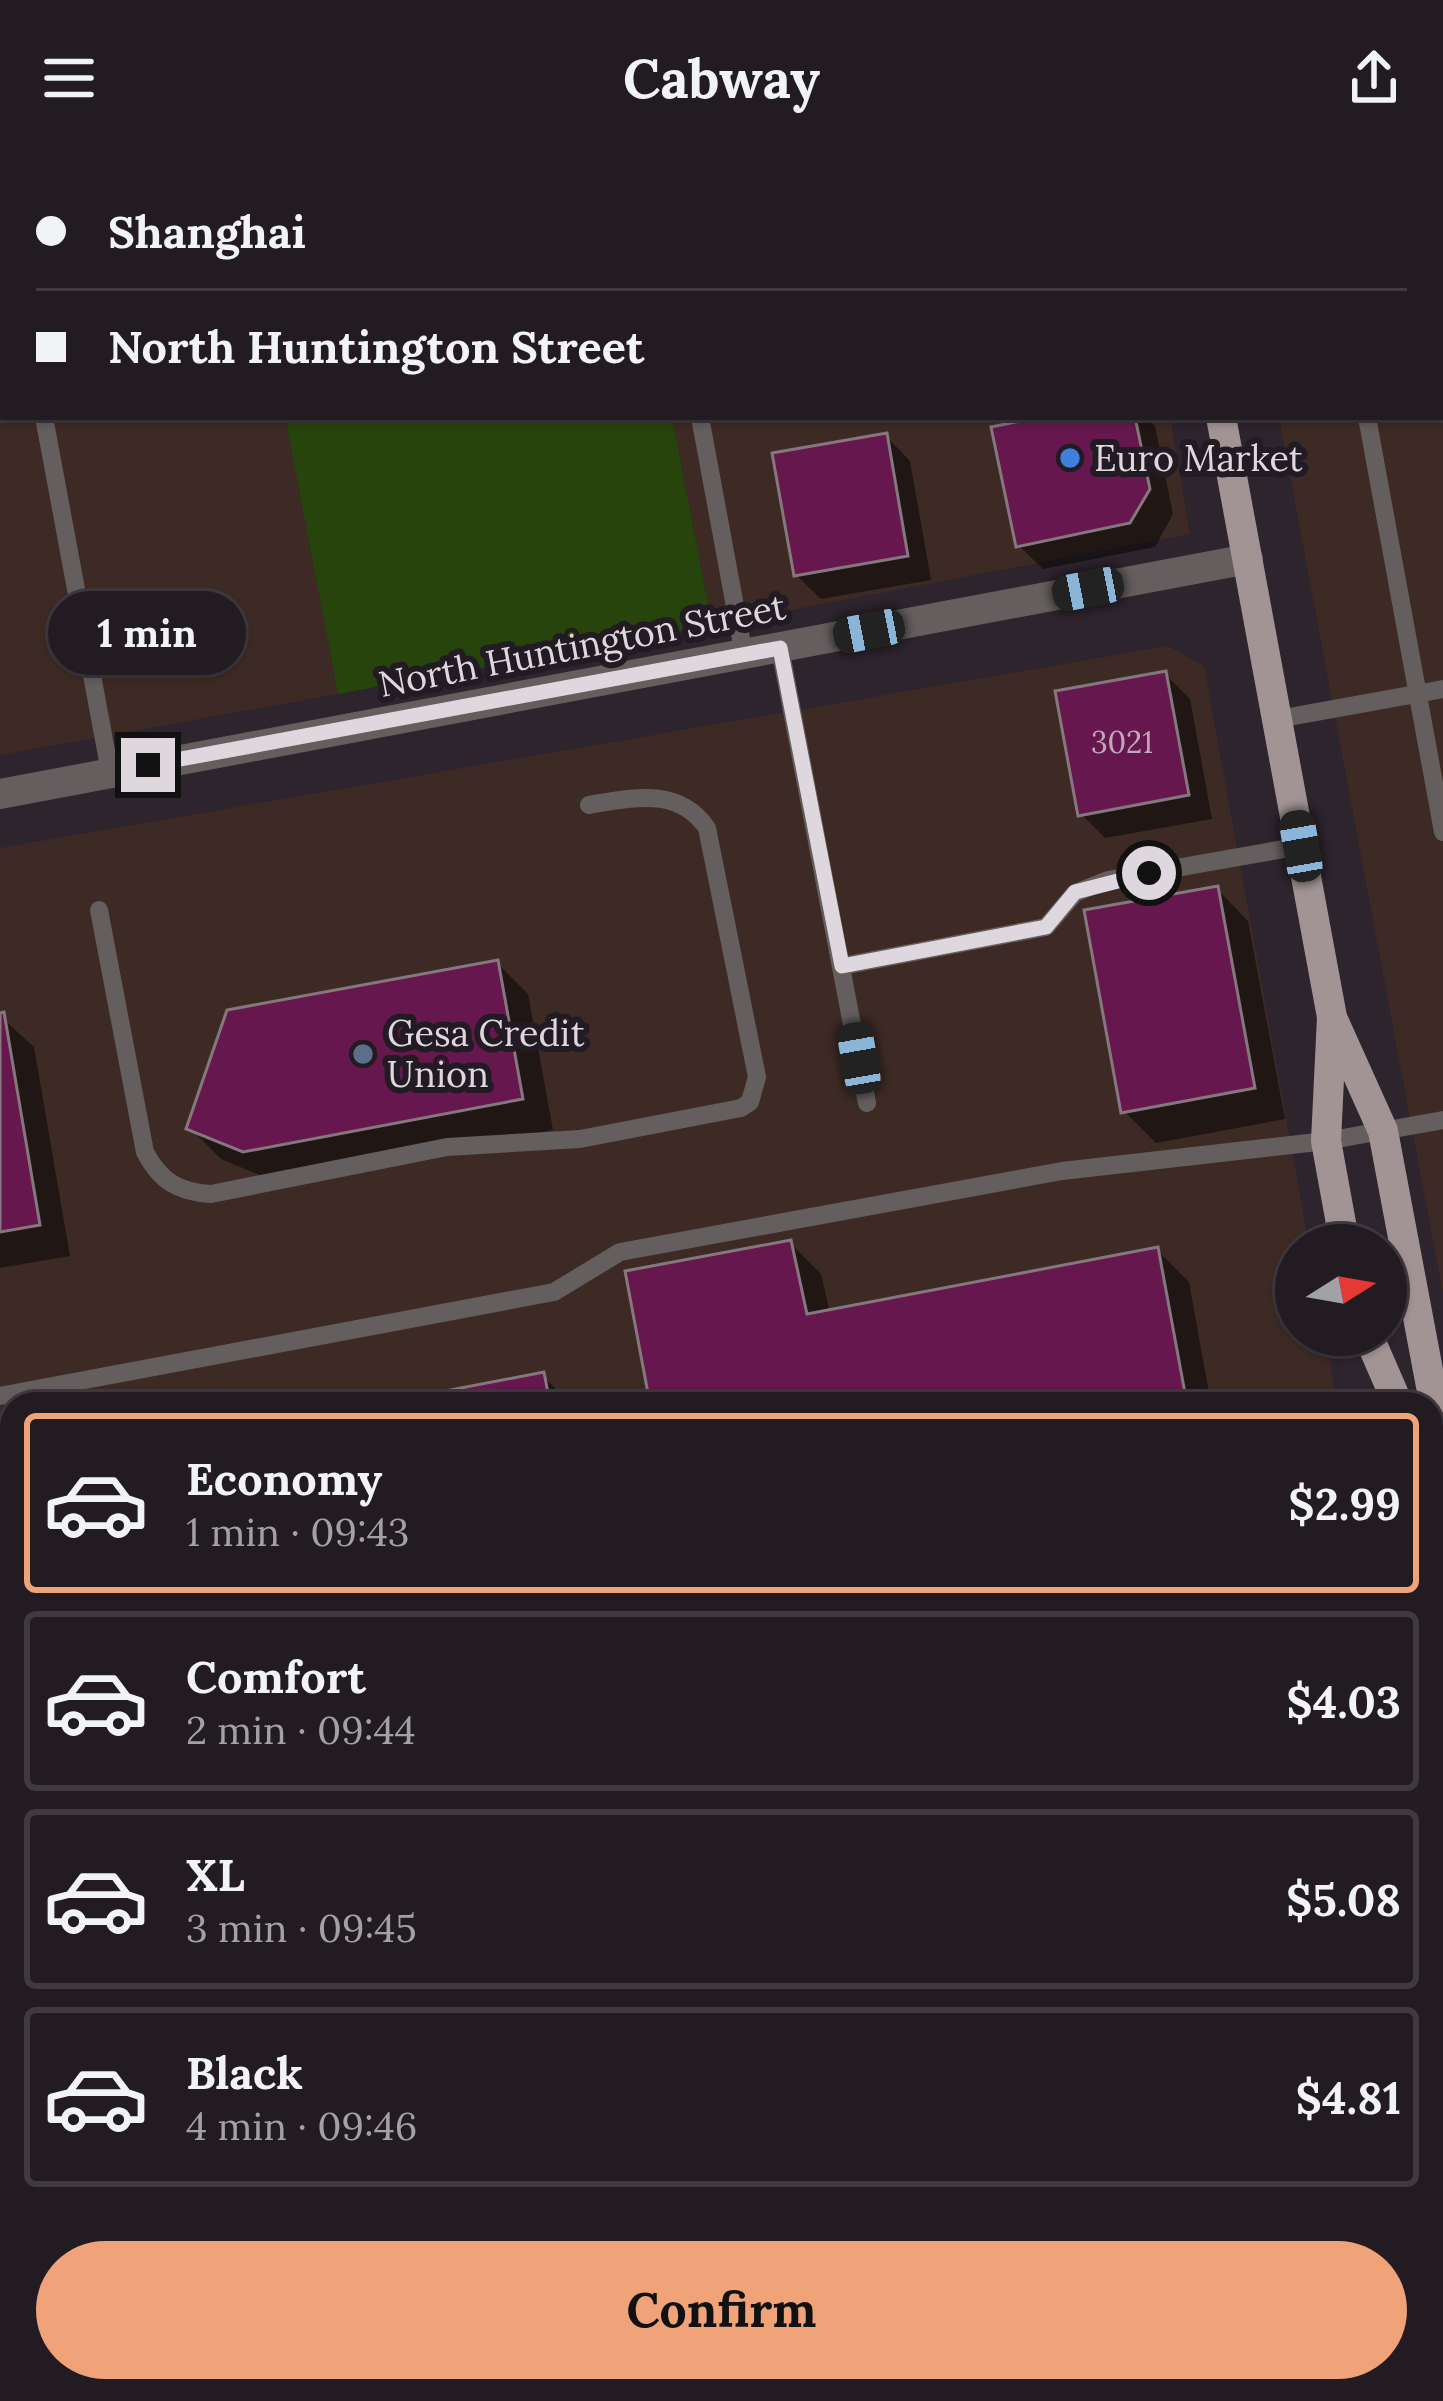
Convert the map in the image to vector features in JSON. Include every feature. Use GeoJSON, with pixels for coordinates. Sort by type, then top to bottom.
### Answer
{"type":"FeatureCollection","features":[{"type":"Feature","properties":{"kind":"main road"},"geometry":{"type":"LineString","coordinates":[[1222,420],[1332,1017],[1326,1141],[1341,1224]]}},
{"type":"Feature","properties":{"kind":"main road"},"geometry":{"type":"LineString","coordinates":[[1332,1017],[1383,1131],[1432,1392]]}},
{"type":"Feature","properties":{"kind":"main road"},"geometry":{"type":"LineString","coordinates":[[1368,1356],[1372,1392]]}},
{"type":"Feature","properties":{"kind":"main road"},"geometry":{"type":"LineString","coordinates":[[1375,1356],[1391,1392]]}},
{"type":"Feature","properties":{"kind":"street","name":"North Huntington Street"},"geometry":{"type":"LineString","coordinates":[[0,794],[1248,559]]}},
{"type":"Feature","properties":{"kind":"lane"},"geometry":{"type":"LineString","coordinates":[[45,420],[110,772]]}},
{"type":"Feature","properties":{"kind":"lane"},"geometry":{"type":"LineString","coordinates":[[701,420],[744,655]]}},
{"type":"Feature","properties":{"kind":"lane"},"geometry":{"type":"LineString","coordinates":[[1368,420],[1443,832]]}},
{"type":"Feature","properties":{"kind":"lane"},"geometry":{"type":"LineString","coordinates":[[780,648],[867,1103]]}},
{"type":"Feature","properties":{"kind":"lane"},"geometry":{"type":"LineString","coordinates":[[1278,719],[1443,689]]}},
{"type":"Feature","properties":{"kind":"lane"},"geometry":{"type":"LineString","coordinates":[[99,910],[145,1152],[155,1171],[188,1192],[211,1194],[447,1147],[580,1139],[741,1108],[750,1102],[757,1077],[706,828],[698,816],[668,799],[647,796],[589,805]]}},
{"type":"Feature","properties":{"kind":"lane"},"geometry":{"type":"LineString","coordinates":[[842,966],[1046,927],[1075,892],[1108,880],[1301,846]]}},
{"type":"Feature","properties":{"kind":"lane"},"geometry":{"type":"LineString","coordinates":[[21,1392],[554,1292],[620,1252],[1062,1171],[1326,1141],[1443,1120]]}},
{"type":"Feature","properties":{"kind":"shaded area"},"geometry":{"type":"Polygon","coordinates":[[[0,420],[286,420],[338,694],[0,755],[0,420]]]}},
{"type":"Feature","properties":{"kind":"shaded area"},"geometry":{"type":"Polygon","coordinates":[[[673,420],[1171,420],[1190,534],[712,625],[673,420]]]}},
{"type":"Feature","properties":{"kind":"shaded area"},"geometry":{"type":"Polygon","coordinates":[[[1280,420],[1443,420],[1443,1294],[1280,420]]]}},
{"type":"Feature","properties":{"kind":"shaded area"},"geometry":{"type":"Polygon","coordinates":[[[1168,646],[1204,666],[1305,1224],[1275,1224],[1275,1356],[1329,1356],[1335,1392],[0,1392],[0,848],[1168,646]]]}},
{"type":"Feature","properties":{"kind":"green space"},"geometry":{"type":"Polygon","coordinates":[[[286,420],[673,420],[712,625],[338,694],[286,420]]]}},
{"type":"Feature","properties":{"kind":"building","name":"Euro Market"},"geometry":{"type":"Polygon","coordinates":[[[1025,420],[1136,420],[1150,489],[1130,523],[1016,547],[991,427],[1025,420]]]}},
{"type":"Feature","properties":{"kind":"building"},"geometry":{"type":"Polygon","coordinates":[[[887,433],[908,556],[794,576],[772,453],[887,433]]]}},
{"type":"Feature","properties":{"kind":"building"},"geometry":{"type":"Polygon","coordinates":[[[1166,671],[1189,795],[1078,816],[1055,691],[1166,671]]]}},
{"type":"Feature","properties":{"kind":"building"},"geometry":{"type":"Polygon","coordinates":[[[1218,886],[1255,1088],[1121,1113],[1084,910],[1218,886]]]}},
{"type":"Feature","properties":{"kind":"building","name":"Gesa Credit Union"},"geometry":{"type":"Polygon","coordinates":[[[498,960],[523,1099],[243,1152],[186,1129],[227,1010],[498,960]]]}},
{"type":"Feature","properties":{"kind":"building"},"geometry":{"type":"Polygon","coordinates":[[[4,1012],[40,1225],[0,1232],[0,1013],[4,1012]]]}},
{"type":"Feature","properties":{"kind":"building"},"geometry":{"type":"Polygon","coordinates":[[[791,1240],[807,1314],[1158,1247],[1185,1392],[648,1392],[625,1271],[791,1240]]]}},
{"type":"Feature","properties":{"kind":"building"},"geometry":{"type":"Polygon","coordinates":[[[544,1372],[548,1392],[440,1392],[544,1372]]]}},
{"type":"Feature","properties":{"kind":"place","name":"Euro Market"},"geometry":{"type":"Point","coordinates":[1070,458]}},
{"type":"Feature","properties":{"kind":"place","name":"Gesa Credit Union"},"geometry":{"type":"Point","coordinates":[363,1054]}},
{"type":"Feature","properties":{"kind":"route"},"geometry":{"type":"LineString","coordinates":[[148,765],[780,648],[842,966],[1046,927],[1075,892],[1149,873]]}}]}
